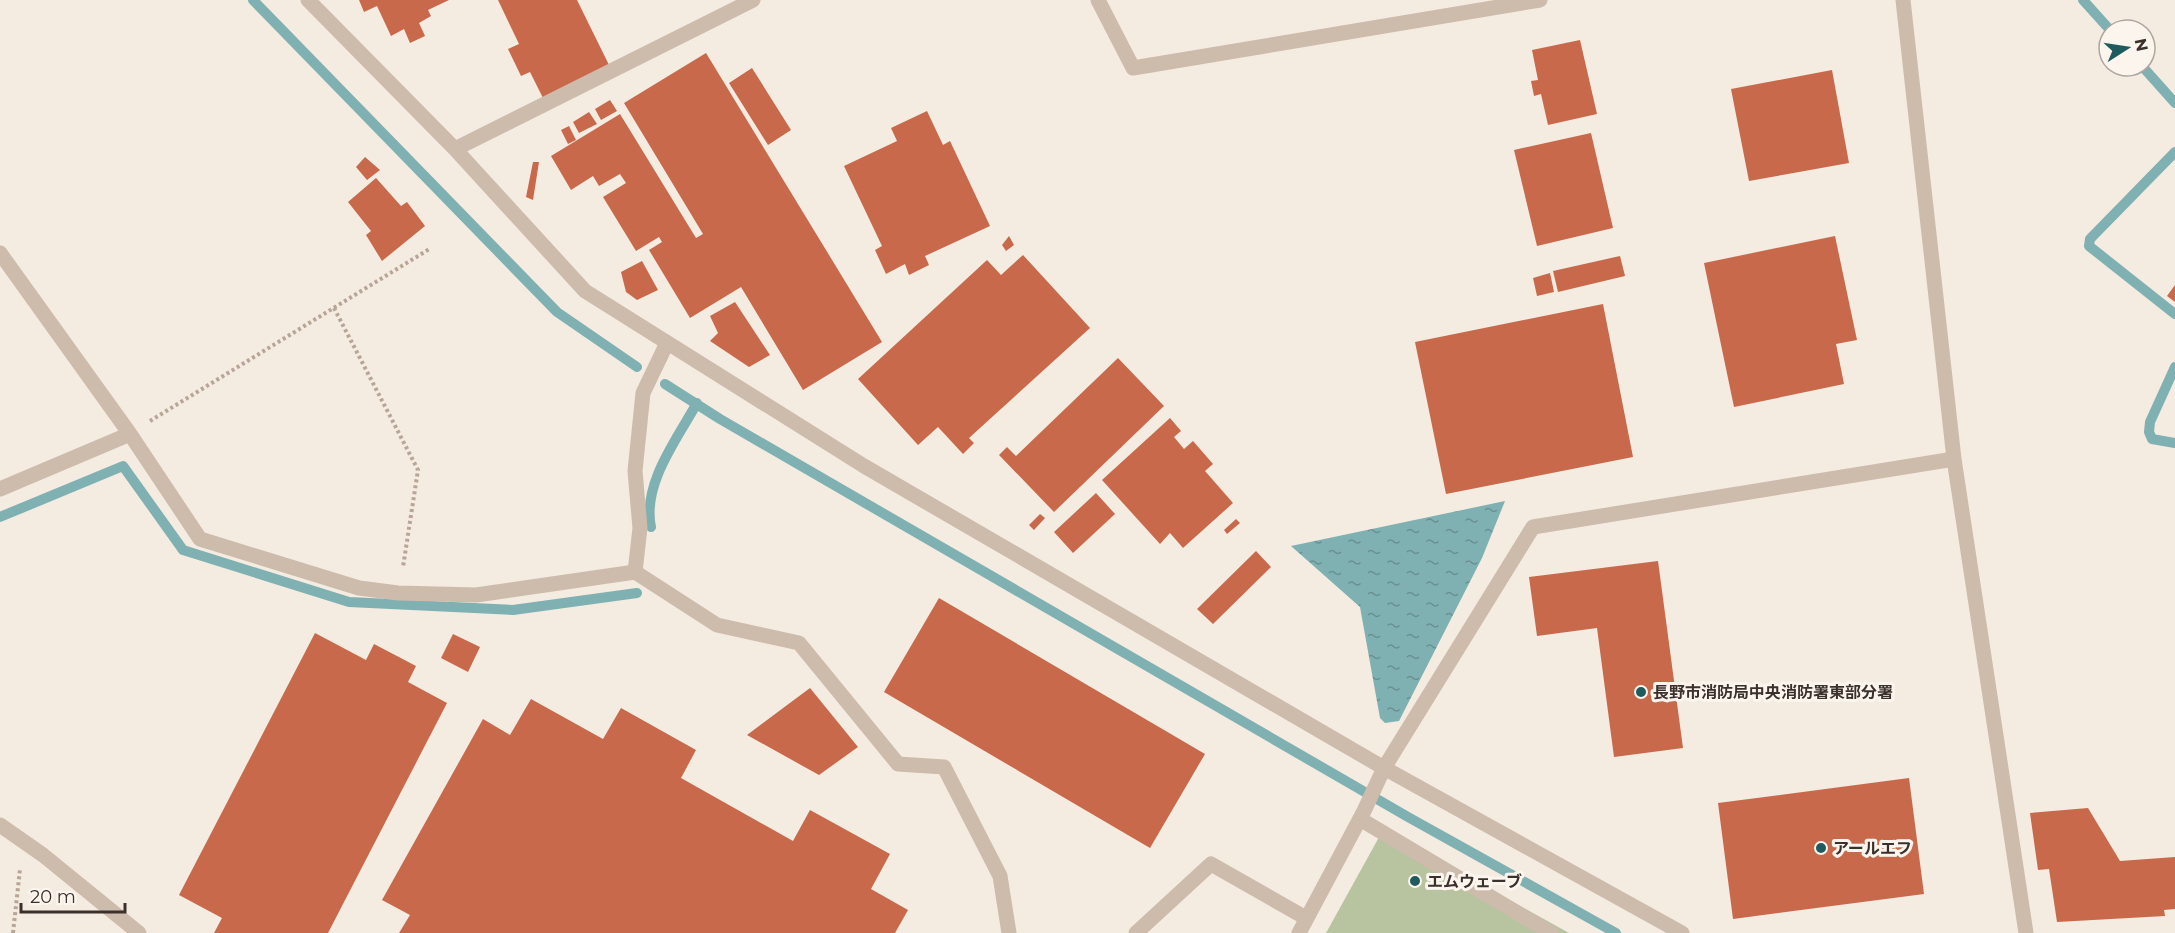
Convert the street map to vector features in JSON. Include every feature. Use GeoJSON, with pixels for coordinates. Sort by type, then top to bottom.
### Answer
{"type":"FeatureCollection","features":[{"type":"Feature","properties":{"kind":"street"},"geometry":{"type":"LineString","coordinates":[[308,0],[455,149],[585,291],[864,466],[1381,773],[1682,933]]}},
{"type":"Feature","properties":{"kind":"street"},"geometry":{"type":"LineString","coordinates":[[455,149],[753,0]]}},
{"type":"Feature","properties":{"kind":"street"},"geometry":{"type":"LineString","coordinates":[[1098,0],[1133,68],[1540,0]]}},
{"type":"Feature","properties":{"kind":"street"},"geometry":{"type":"LineString","coordinates":[[1903,0],[1954,459],[2026,933]]}},
{"type":"Feature","properties":{"kind":"street"},"geometry":{"type":"LineString","coordinates":[[0,253],[130,434],[200,539],[359,588],[399,593],[476,595],[635,572],[717,625],[799,644],[898,764],[944,767],[1000,876],[1009,933]]}},
{"type":"Feature","properties":{"kind":"street"},"geometry":{"type":"LineString","coordinates":[[635,572],[640,528],[635,471],[643,393],[667,343]]}},
{"type":"Feature","properties":{"kind":"street"},"geometry":{"type":"LineString","coordinates":[[0,489],[130,434]]}},
{"type":"Feature","properties":{"kind":"street"},"geometry":{"type":"LineString","coordinates":[[1299,933],[1362,815],[1381,773],[1533,527],[1954,459]]}},
{"type":"Feature","properties":{"kind":"street"},"geometry":{"type":"LineString","coordinates":[[1362,815],[1551,933]]}},
{"type":"Feature","properties":{"kind":"street"},"geometry":{"type":"LineString","coordinates":[[0,825],[139,933]]}},
{"type":"Feature","properties":{"kind":"street"},"geometry":{"type":"LineString","coordinates":[[1136,933],[1211,864],[1306,918]]}},
{"type":"Feature","properties":{"kind":"path"},"geometry":{"type":"LineString","coordinates":[[130,434],[430,248]]}},
{"type":"Feature","properties":{"kind":"path"},"geometry":{"type":"LineString","coordinates":[[334,308],[418,470],[399,593]]}},
{"type":"Feature","properties":{"kind":"path"},"geometry":{"type":"LineString","coordinates":[[13,933],[23,841]]}},
{"type":"Feature","properties":{"kind":"green space","name":"エムウェーブ"},"geometry":{"type":"Polygon","coordinates":[[[1383,830],[1569,933],[1326,933],[1383,830]]]}},
{"type":"Feature","properties":{"kind":"water"},"geometry":{"type":"Polygon","coordinates":[[[1505,501],[1482,558],[1399,721],[1385,723],[1380,718],[1360,607],[1291,546],[1505,501]]]}},
{"type":"Feature","properties":{"kind":"building"},"geometry":{"type":"Polygon","coordinates":[[[359,0],[449,0],[428,10],[431,16],[419,23],[425,36],[410,43],[404,29],[391,36],[377,6],[364,12],[359,0]]]}},
{"type":"Feature","properties":{"kind":"building"},"geometry":{"type":"Polygon","coordinates":[[[498,0],[577,0],[609,65],[543,98],[530,72],[521,76],[508,49],[519,44],[498,0]]]}},
{"type":"Feature","properties":{"kind":"building"},"geometry":{"type":"Polygon","coordinates":[[[1580,40],[1597,114],[1548,125],[1541,94],[1534,96],[1531,81],[1538,80],[1532,50],[1580,40]]]}},
{"type":"Feature","properties":{"kind":"building"},"geometry":{"type":"Polygon","coordinates":[[[706,53],[882,342],[803,390],[741,287],[690,318],[649,250],[662,242],[659,237],[636,251],[603,197],[626,183],[620,174],[599,186],[593,176],[571,190],[551,156],[620,114],[696,238],[703,234],[624,103],[706,53]]]}},
{"type":"Feature","properties":{"kind":"building"},"geometry":{"type":"Polygon","coordinates":[[[752,68],[791,130],[768,145],[729,83],[752,68]]]}},
{"type":"Feature","properties":{"kind":"building"},"geometry":{"type":"Polygon","coordinates":[[[1832,70],[1849,163],[1749,181],[1731,89],[1832,70]]]}},
{"type":"Feature","properties":{"kind":"building"},"geometry":{"type":"Polygon","coordinates":[[[610,100],[617,111],[601,120],[595,109],[610,100]]]}},
{"type":"Feature","properties":{"kind":"building"},"geometry":{"type":"Polygon","coordinates":[[[927,111],[943,145],[950,141],[990,226],[925,256],[929,265],[909,275],[905,264],[886,274],[875,250],[882,246],[844,166],[897,141],[891,128],[927,111]]]}},
{"type":"Feature","properties":{"kind":"building"},"geometry":{"type":"Polygon","coordinates":[[[589,112],[597,124],[579,133],[573,122],[589,112]]]}},
{"type":"Feature","properties":{"kind":"building"},"geometry":{"type":"Polygon","coordinates":[[[569,126],[576,140],[568,144],[561,130],[569,126]]]}},
{"type":"Feature","properties":{"kind":"building"},"geometry":{"type":"Polygon","coordinates":[[[1591,133],[1613,228],[1537,246],[1514,150],[1591,133]]]}},
{"type":"Feature","properties":{"kind":"building"},"geometry":{"type":"Polygon","coordinates":[[[365,157],[380,170],[367,180],[356,167],[365,157]]]}},
{"type":"Feature","properties":{"kind":"building"},"geometry":{"type":"Polygon","coordinates":[[[533,162],[539,162],[533,200],[526,197],[533,162]]]}},
{"type":"Feature","properties":{"kind":"building"},"geometry":{"type":"Polygon","coordinates":[[[376,178],[401,206],[407,202],[425,226],[382,261],[366,235],[371,231],[348,202],[376,178]]]}},
{"type":"Feature","properties":{"kind":"building"},"geometry":{"type":"Polygon","coordinates":[[[1009,236],[1014,245],[1006,251],[1002,245],[1009,236]]]}},
{"type":"Feature","properties":{"kind":"building"},"geometry":{"type":"Polygon","coordinates":[[[1835,236],[1857,340],[1836,344],[1844,384],[1734,407],[1704,263],[1835,236]]]}},
{"type":"Feature","properties":{"kind":"building"},"geometry":{"type":"Polygon","coordinates":[[[1023,255],[1090,328],[969,438],[974,443],[963,454],[938,427],[918,445],[858,379],[987,260],[1001,275],[1023,255]]]}},
{"type":"Feature","properties":{"kind":"building"},"geometry":{"type":"Polygon","coordinates":[[[1620,256],[1625,276],[1558,292],[1553,271],[1620,256]]]}},
{"type":"Feature","properties":{"kind":"building"},"geometry":{"type":"Polygon","coordinates":[[[642,261],[658,290],[637,300],[626,292],[621,272],[642,261]]]}},
{"type":"Feature","properties":{"kind":"building"},"geometry":{"type":"Polygon","coordinates":[[[1550,273],[1554,292],[1537,296],[1533,278],[1550,273]]]}},
{"type":"Feature","properties":{"kind":"building"},"geometry":{"type":"Polygon","coordinates":[[[2175,285],[2175,302],[2167,296],[2175,285]]]}},
{"type":"Feature","properties":{"kind":"building"},"geometry":{"type":"Polygon","coordinates":[[[735,302],[770,355],[749,367],[710,341],[718,333],[710,316],[735,302]]]}},
{"type":"Feature","properties":{"kind":"building"},"geometry":{"type":"Polygon","coordinates":[[[1603,304],[1633,457],[1446,494],[1415,342],[1603,304]]]}},
{"type":"Feature","properties":{"kind":"building"},"geometry":{"type":"Polygon","coordinates":[[[1118,358],[1164,406],[1054,512],[999,455],[1007,447],[1016,456],[1118,358]]]}},
{"type":"Feature","properties":{"kind":"building"},"geometry":{"type":"Polygon","coordinates":[[[1170,418],[1181,431],[1174,437],[1184,449],[1193,441],[1213,464],[1205,471],[1233,503],[1183,548],[1170,533],[1160,544],[1102,480],[1170,418]]]}},
{"type":"Feature","properties":{"kind":"building"},"geometry":{"type":"Polygon","coordinates":[[[1096,493],[1115,514],[1073,553],[1054,532],[1096,493]]]}},
{"type":"Feature","properties":{"kind":"building"},"geometry":{"type":"Polygon","coordinates":[[[1040,514],[1045,518],[1034,530],[1029,525],[1040,514]]]}},
{"type":"Feature","properties":{"kind":"building"},"geometry":{"type":"Polygon","coordinates":[[[1236,519],[1240,523],[1227,534],[1224,530],[1236,519]]]}},
{"type":"Feature","properties":{"kind":"building"},"geometry":{"type":"Polygon","coordinates":[[[1256,551],[1271,567],[1213,624],[1197,609],[1256,551]]]}},
{"type":"Feature","properties":{"kind":"building","name":"長野市消防局中央消防署東部分署"},"geometry":{"type":"Polygon","coordinates":[[[1658,561],[1683,748],[1614,757],[1597,628],[1537,636],[1529,577],[1658,561]]]}},
{"type":"Feature","properties":{"kind":"building"},"geometry":{"type":"Polygon","coordinates":[[[939,598],[1205,754],[1150,848],[884,692],[939,598]]]}},
{"type":"Feature","properties":{"kind":"building"},"geometry":{"type":"Polygon","coordinates":[[[315,633],[366,660],[374,644],[416,666],[408,682],[447,703],[328,933],[214,933],[222,918],[179,895],[315,633]]]}},
{"type":"Feature","properties":{"kind":"building"},"geometry":{"type":"Polygon","coordinates":[[[453,634],[480,647],[468,672],[441,658],[453,634]]]}},
{"type":"Feature","properties":{"kind":"building"},"geometry":{"type":"Polygon","coordinates":[[[810,688],[858,747],[819,775],[747,735],[810,688]]]}},
{"type":"Feature","properties":{"kind":"building"},"geometry":{"type":"Polygon","coordinates":[[[531,699],[603,739],[621,708],[696,750],[681,778],[793,841],[810,810],[890,854],[871,889],[908,910],[895,933],[399,933],[410,915],[382,900],[483,719],[510,735],[531,699]]]}},
{"type":"Feature","properties":{"kind":"building","name":"アールエフ"},"geometry":{"type":"Polygon","coordinates":[[[1909,778],[1924,894],[1733,919],[1718,803],[1909,778]]]}},
{"type":"Feature","properties":{"kind":"building"},"geometry":{"type":"Polygon","coordinates":[[[2088,808],[2120,861],[2175,857],[2175,909],[2164,910],[2165,916],[2057,922],[2049,869],[2038,870],[2030,813],[2088,808]]]}},
{"type":"Feature","properties":{"kind":"waterway"},"geometry":{"type":"LineString","coordinates":[[253,0],[557,312],[637,367]]}},
{"type":"Feature","properties":{"kind":"waterway"},"geometry":{"type":"LineString","coordinates":[[2083,0],[2099,18]]}},
{"type":"Feature","properties":{"kind":"waterway"},"geometry":{"type":"LineString","coordinates":[[2153,78],[2175,103]]}},
{"type":"Feature","properties":{"kind":"waterway"},"geometry":{"type":"LineString","coordinates":[[2175,152],[2090,239],[2089,246],[2175,314]]}},
{"type":"Feature","properties":{"kind":"waterway"},"geometry":{"type":"LineString","coordinates":[[2175,367],[2150,422],[2149,432],[2152,439],[2175,443]]}},
{"type":"Feature","properties":{"kind":"waterway"},"geometry":{"type":"LineString","coordinates":[[665,384],[720,419],[1408,817],[1616,933]]}},
{"type":"Feature","properties":{"kind":"waterway"},"geometry":{"type":"LineString","coordinates":[[651,527],[650,511],[656,478],[697,403]]}},
{"type":"Feature","properties":{"kind":"waterway"},"geometry":{"type":"LineString","coordinates":[[0,517],[123,466],[183,550],[349,602],[513,610],[637,593]]}},
{"type":"Feature","properties":{"kind":"place","name":"長野市消防局中央消防署東部分署"},"geometry":{"type":"Point","coordinates":[1641,692]}},
{"type":"Feature","properties":{"kind":"place","name":"アールエフ"},"geometry":{"type":"Point","coordinates":[1821,848]}},
{"type":"Feature","properties":{"kind":"place","name":"エムウェーブ"},"geometry":{"type":"Point","coordinates":[1415,881]}}]}
